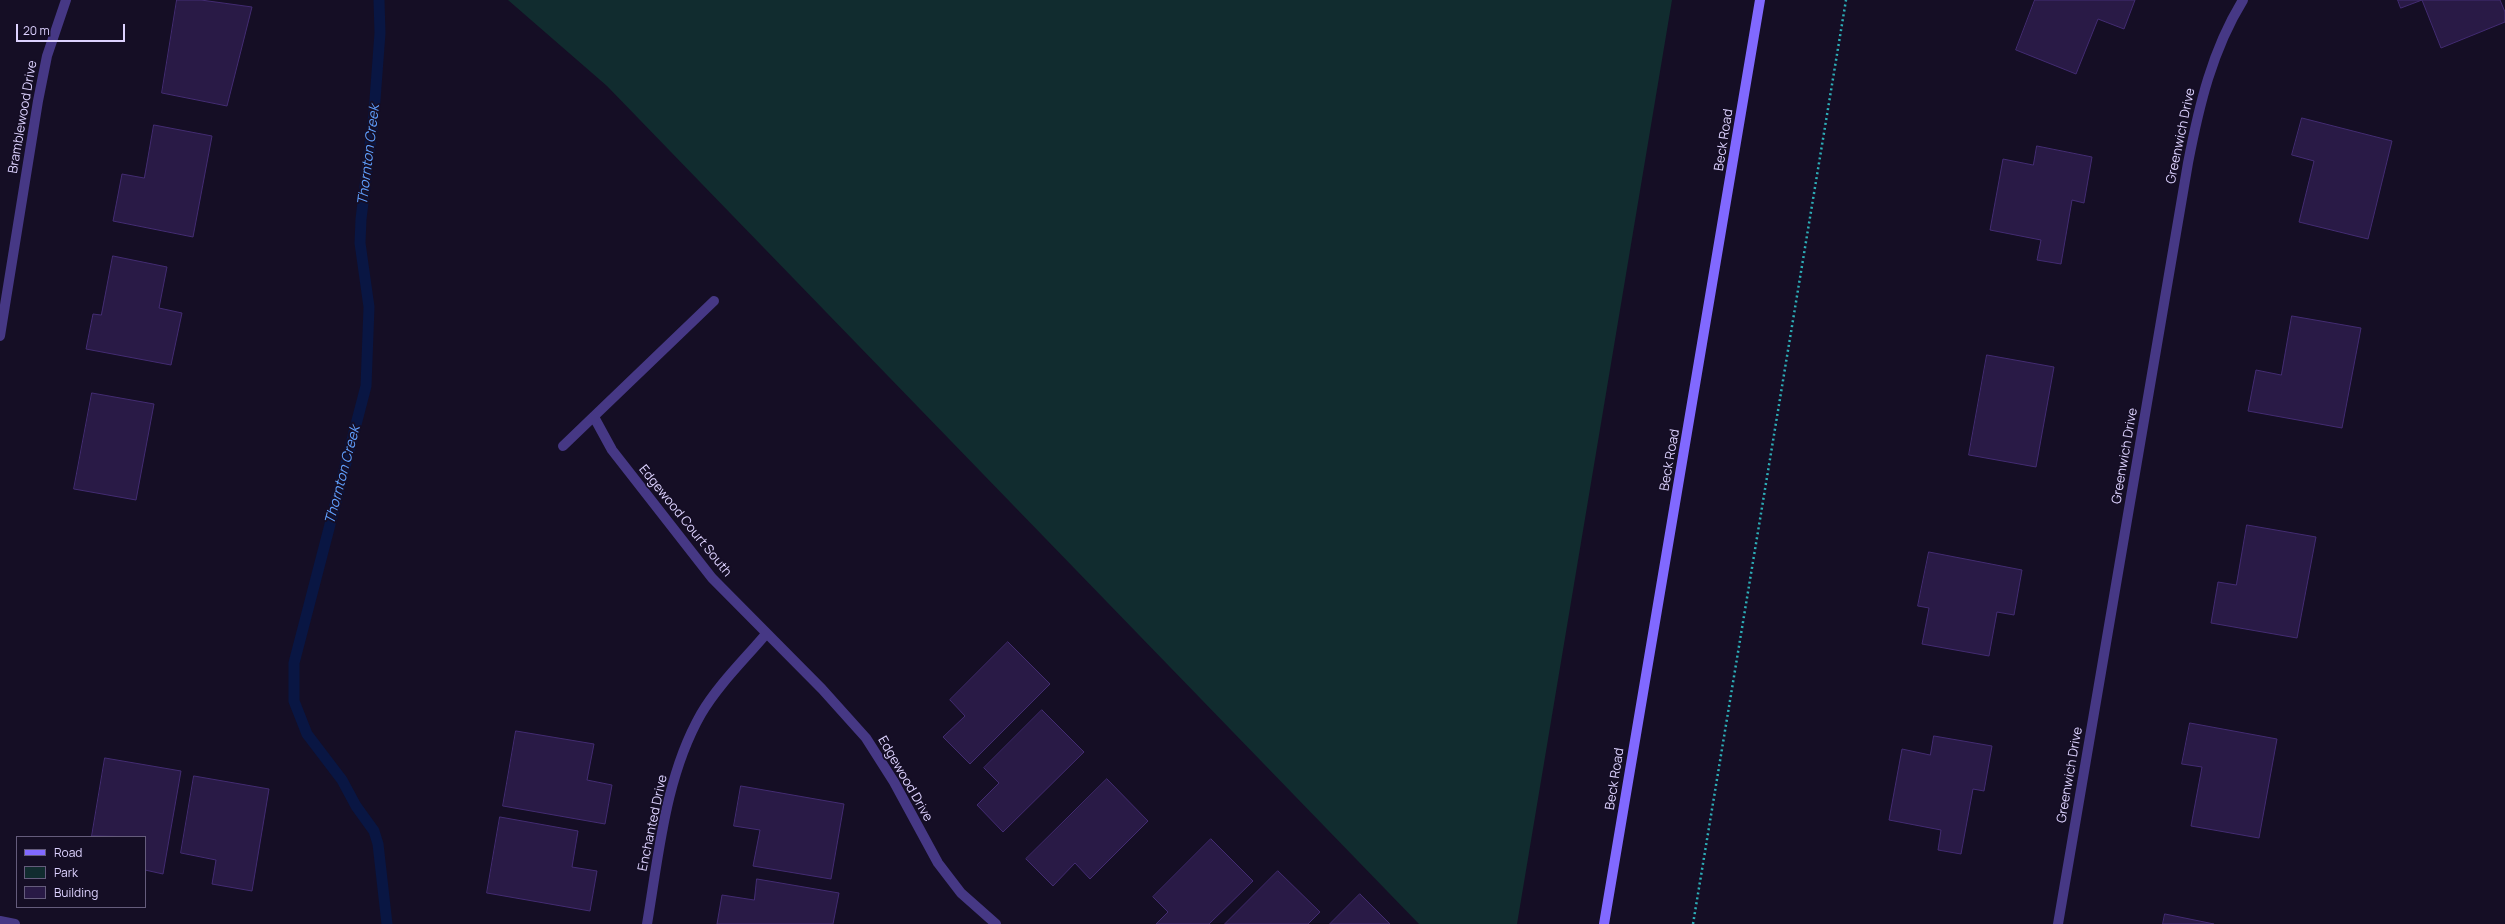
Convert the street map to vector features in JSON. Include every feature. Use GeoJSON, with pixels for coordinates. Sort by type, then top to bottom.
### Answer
{"type":"FeatureCollection","features":[{"type":"Feature","properties":{"kind":"main road","name":"Beck Road"},"geometry":{"type":"LineString","coordinates":[[1604,924],[1760,0]]}},
{"type":"Feature","properties":{"kind":"street","name":"Bramblewood Drive"},"geometry":{"type":"LineString","coordinates":[[0,336],[38,101],[47,56],[66,0]]}},
{"type":"Feature","properties":{"kind":"street","name":"Greenwich Drive"},"geometry":{"type":"LineString","coordinates":[[2058,924],[2188,163],[2210,71],[2228,25],[2244,0]]}},
{"type":"Feature","properties":{"kind":"street"},"geometry":{"type":"LineString","coordinates":[[563,446],[714,301]]}},
{"type":"Feature","properties":{"kind":"street","name":"Edgewood Court South"},"geometry":{"type":"LineString","coordinates":[[594,417],[612,450],[712,578],[766,634]]}},
{"type":"Feature","properties":{"kind":"street","name":"Enchanted Drive"},"geometry":{"type":"LineString","coordinates":[[647,924],[670,793],[685,746],[702,713],[726,680],[766,634]]}},
{"type":"Feature","properties":{"kind":"street","name":"Edgewood Drive"},"geometry":{"type":"LineString","coordinates":[[766,634],[822,689],[866,738],[894,782],[938,863],[961,893],[996,924]]}},
{"type":"Feature","properties":{"kind":"street"},"geometry":{"type":"LineString","coordinates":[[0,922],[15,924]]}},
{"type":"Feature","properties":{"kind":"path"},"geometry":{"type":"LineString","coordinates":[[1692,924],[1846,0]]}},
{"type":"Feature","properties":{"kind":"green space"},"geometry":{"type":"Polygon","coordinates":[[[508,0],[1672,0],[1517,924],[1419,924],[607,86],[508,0]]]}},
{"type":"Feature","properties":{"kind":"building"},"geometry":{"type":"Polygon","coordinates":[[[177,0],[201,0],[252,7],[227,106],[162,93],[177,0]]]}},
{"type":"Feature","properties":{"kind":"building"},"geometry":{"type":"Polygon","coordinates":[[[2035,0],[2135,0],[2124,29],[2098,19],[2076,74],[2016,50],[2035,0]]]}},
{"type":"Feature","properties":{"kind":"building"},"geometry":{"type":"Polygon","coordinates":[[[2398,0],[2422,0],[2401,8],[2398,0]]]}},
{"type":"Feature","properties":{"kind":"building"},"geometry":{"type":"Polygon","coordinates":[[[2422,0],[2500,0],[2505,12],[2505,22],[2441,48],[2422,0]]]}},
{"type":"Feature","properties":{"kind":"building"},"geometry":{"type":"Polygon","coordinates":[[[2302,118],[2392,141],[2368,239],[2299,222],[2314,161],[2292,155],[2302,118]]]}},
{"type":"Feature","properties":{"kind":"building"},"geometry":{"type":"Polygon","coordinates":[[[154,125],[212,136],[193,237],[113,221],[122,174],[144,178],[154,125]]]}},
{"type":"Feature","properties":{"kind":"building"},"geometry":{"type":"Polygon","coordinates":[[[2037,146],[2092,157],[2084,203],[2072,200],[2061,264],[2037,260],[2041,240],[1990,230],[2003,159],[2033,165],[2037,146]]]}},
{"type":"Feature","properties":{"kind":"building"},"geometry":{"type":"Polygon","coordinates":[[[113,256],[167,267],[159,308],[182,313],[171,365],[86,349],[93,314],[101,315],[113,256]]]}},
{"type":"Feature","properties":{"kind":"building"},"geometry":{"type":"Polygon","coordinates":[[[2292,316],[2361,328],[2342,428],[2248,411],[2256,370],[2281,375],[2292,316]]]}},
{"type":"Feature","properties":{"kind":"building"},"geometry":{"type":"Polygon","coordinates":[[[1987,355],[2054,367],[2036,467],[1969,455],[1987,355]]]}},
{"type":"Feature","properties":{"kind":"building"},"geometry":{"type":"Polygon","coordinates":[[[92,393],[154,404],[136,500],[74,489],[92,393]]]}},
{"type":"Feature","properties":{"kind":"building"},"geometry":{"type":"Polygon","coordinates":[[[2247,525],[2316,537],[2297,638],[2211,623],[2218,582],[2236,585],[2247,525]]]}},
{"type":"Feature","properties":{"kind":"building"},"geometry":{"type":"Polygon","coordinates":[[[1929,552],[2022,570],[2014,615],[1997,612],[1989,656],[1922,644],[1929,608],[1918,606],[1929,552]]]}},
{"type":"Feature","properties":{"kind":"building"},"geometry":{"type":"Polygon","coordinates":[[[1008,642],[1050,684],[970,764],[943,737],[965,716],[950,700],[1008,642]]]}},
{"type":"Feature","properties":{"kind":"building"},"geometry":{"type":"Polygon","coordinates":[[[1042,710],[1084,752],[1003,832],[977,805],[999,783],[984,768],[1042,710]]]}},
{"type":"Feature","properties":{"kind":"building"},"geometry":{"type":"Polygon","coordinates":[[[2190,723],[2277,739],[2259,838],[2191,826],[2202,767],[2182,764],[2190,723]]]}},
{"type":"Feature","properties":{"kind":"building"},"geometry":{"type":"Polygon","coordinates":[[[516,731],[594,744],[587,780],[612,785],[605,824],[503,806],[516,731]]]}},
{"type":"Feature","properties":{"kind":"building"},"geometry":{"type":"Polygon","coordinates":[[[1934,736],[1992,746],[1984,791],[1973,789],[1961,854],[1938,850],[1941,830],[1889,820],[1902,749],[1930,755],[1934,736]]]}},
{"type":"Feature","properties":{"kind":"building"},"geometry":{"type":"Polygon","coordinates":[[[105,758],[181,771],[163,874],[146,870],[146,836],[92,836],[105,758]]]}},
{"type":"Feature","properties":{"kind":"building"},"geometry":{"type":"Polygon","coordinates":[[[194,776],[269,789],[252,891],[212,884],[216,860],[181,853],[194,776]]]}},
{"type":"Feature","properties":{"kind":"building"},"geometry":{"type":"Polygon","coordinates":[[[1107,779],[1148,821],[1090,879],[1075,863],[1053,886],[1026,859],[1107,779]]]}},
{"type":"Feature","properties":{"kind":"building"},"geometry":{"type":"Polygon","coordinates":[[[741,786],[844,804],[831,879],[753,866],[760,830],[734,826],[741,786]]]}},
{"type":"Feature","properties":{"kind":"building"},"geometry":{"type":"Polygon","coordinates":[[[500,817],[578,831],[572,867],[597,871],[590,911],[487,893],[500,817]]]}},
{"type":"Feature","properties":{"kind":"building"},"geometry":{"type":"Polygon","coordinates":[[[1211,839],[1253,881],[1209,924],[1156,924],[1168,912],[1153,897],[1211,839]]]}},
{"type":"Feature","properties":{"kind":"building"},"geometry":{"type":"Polygon","coordinates":[[[1278,871],[1320,912],[1308,924],[1225,924],[1278,871]]]}},
{"type":"Feature","properties":{"kind":"building"},"geometry":{"type":"Polygon","coordinates":[[[757,879],[839,893],[833,924],[717,924],[722,895],[754,900],[757,879]]]}},
{"type":"Feature","properties":{"kind":"building"},"geometry":{"type":"Polygon","coordinates":[[[1360,894],[1390,924],[1330,924],[1360,894]]]}},
{"type":"Feature","properties":{"kind":"building"},"geometry":{"type":"Polygon","coordinates":[[[2165,914],[2214,924],[2163,924],[2165,914]]]}},
{"type":"Feature","properties":{"kind":"waterway","name":"Thornton Creek"},"geometry":{"type":"LineString","coordinates":[[379,0],[380,33],[374,113],[361,219],[360,243],[369,307],[366,386],[294,663],[294,701],[307,734],[342,780],[356,806],[374,831],[378,844],[387,924]]}}]}
